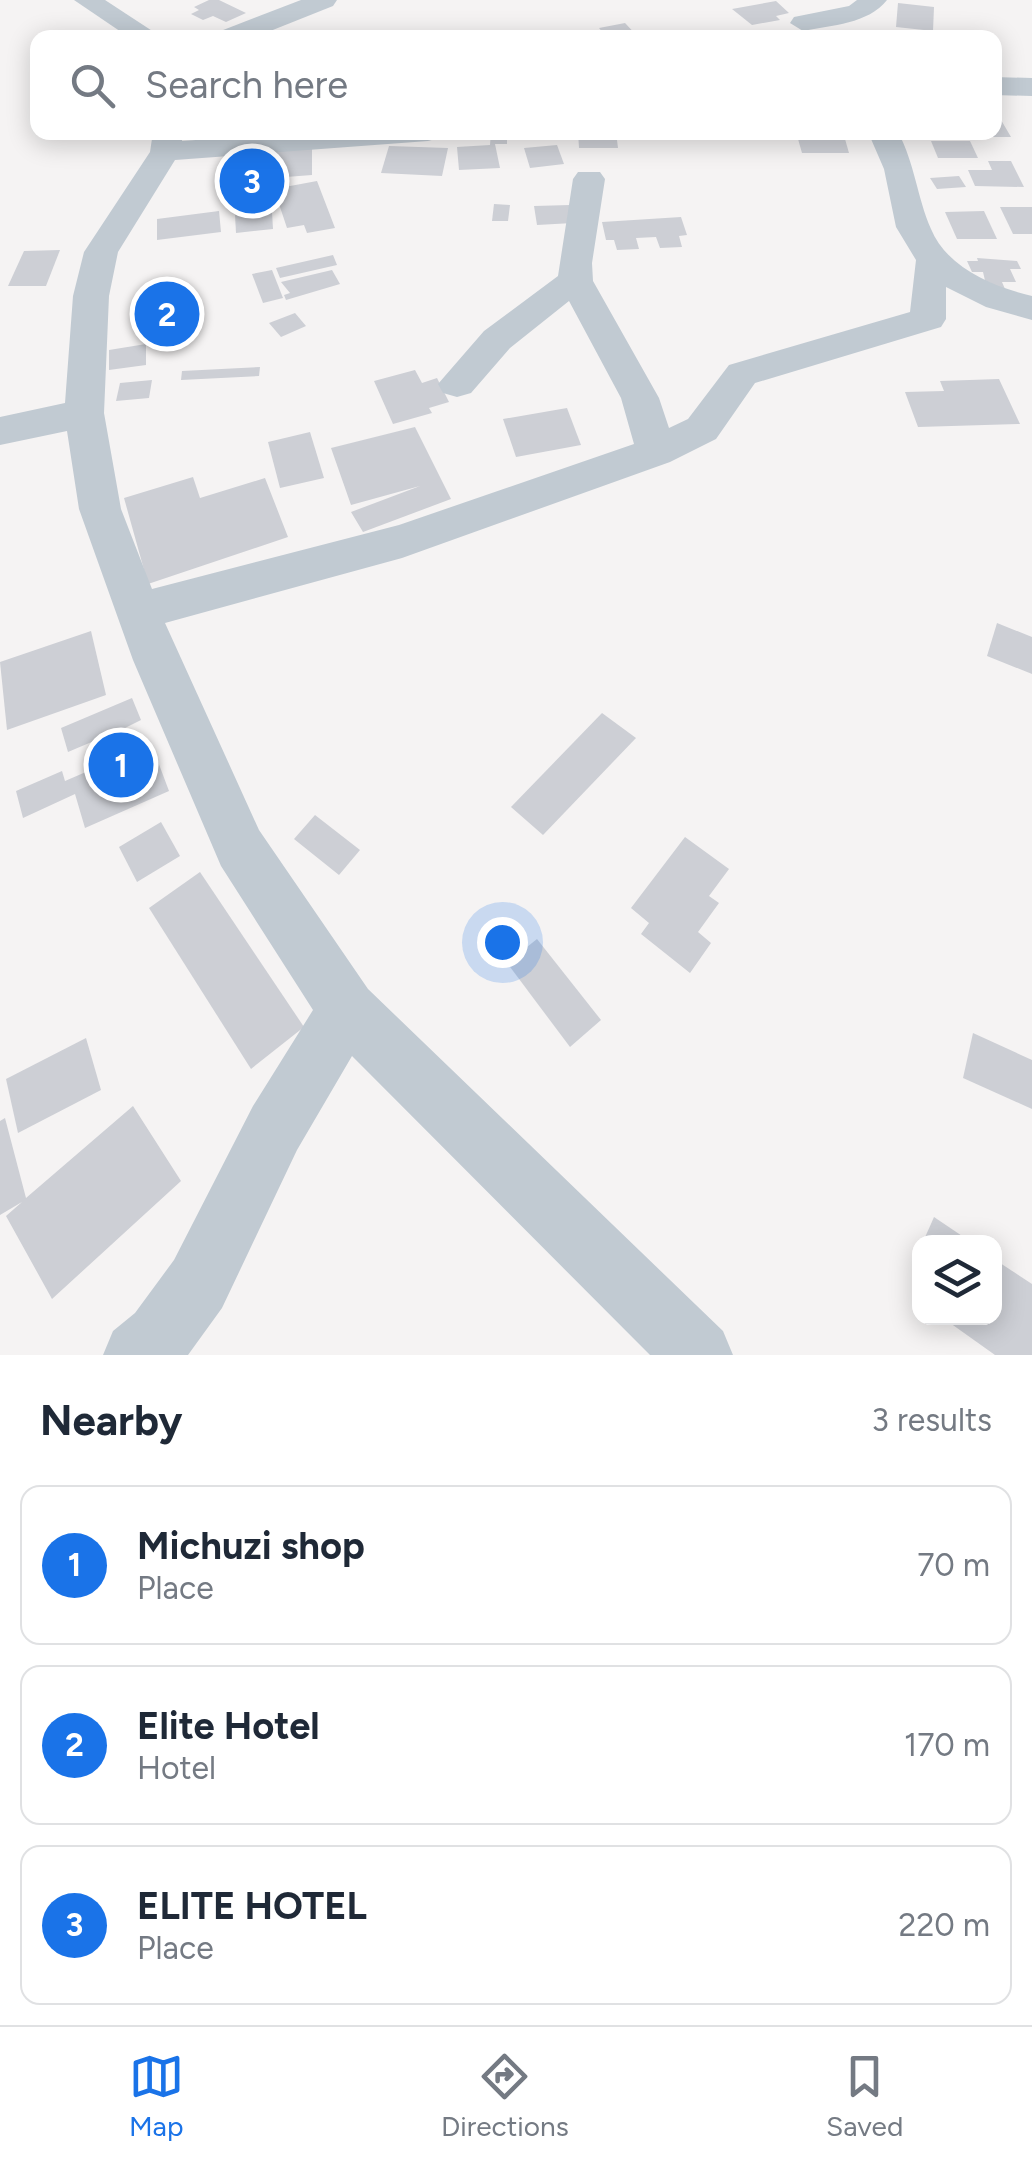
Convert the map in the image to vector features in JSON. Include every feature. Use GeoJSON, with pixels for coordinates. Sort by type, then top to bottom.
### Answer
{"type":"FeatureCollection","features":[{"type":"Feature","properties":{"kind":"street"},"geometry":{"type":"LineString","coordinates":[[87,0],[137,30]]}},
{"type":"Feature","properties":{"kind":"street"},"geometry":{"type":"LineString","coordinates":[[248,30],[324,0]]}},
{"type":"Feature","properties":{"kind":"street"},"geometry":{"type":"LineString","coordinates":[[807,20],[857,12],[874,0]]}},
{"type":"Feature","properties":{"kind":"street"},"geometry":{"type":"LineString","coordinates":[[1002,86],[1032,87]]}},
{"type":"Feature","properties":{"kind":"street"},"geometry":{"type":"LineString","coordinates":[[223,140],[167,142],[101,252],[92,296],[84,413],[100,510],[138,612],[240,848],[347,1010],[699,1355]]}},
{"type":"Feature","properties":{"kind":"street"},"geometry":{"type":"LineString","coordinates":[[887,140],[898,162],[916,234],[933,260],[956,278],[1027,304]]}},
{"type":"Feature","properties":{"kind":"street"},"geometry":{"type":"LineString","coordinates":[[590,179],[575,263],[576,281],[640,398],[656,452]]}},
{"type":"Feature","properties":{"kind":"street"},"geometry":{"type":"LineString","coordinates":[[138,612],[402,541],[656,452],[702,429],[742,374],[928,319],[927,294],[933,260]]}},
{"type":"Feature","properties":{"kind":"street"},"geometry":{"type":"LineString","coordinates":[[457,384],[476,359],[525,314],[576,281]]}},
{"type":"Feature","properties":{"kind":"street"},"geometry":{"type":"LineString","coordinates":[[0,430],[84,413]]}},
{"type":"Feature","properties":{"kind":"street"},"geometry":{"type":"LineString","coordinates":[[136,1355],[157,1342],[182,1310],[275,1129],[347,1010]]}},
{"type":"Feature","properties":{"kind":"building"},"geometry":{"type":"Polygon","coordinates":[[[219,0],[246,13],[226,22],[213,16],[203,20],[191,14],[199,10],[194,7],[219,0]]]}},
{"type":"Feature","properties":{"kind":"building"},"geometry":{"type":"Polygon","coordinates":[[[776,1],[789,13],[776,16],[780,20],[752,25],[732,9],[776,1]]]}},
{"type":"Feature","properties":{"kind":"building"},"geometry":{"type":"Polygon","coordinates":[[[898,3],[934,7],[933,30],[896,27],[898,3]]]}},
{"type":"Feature","properties":{"kind":"building"},"geometry":{"type":"Polygon","coordinates":[[[625,23],[632,30],[601,30],[625,23]]]}},
{"type":"Feature","properties":{"kind":"building"},"geometry":{"type":"Polygon","coordinates":[[[1002,122],[1011,137],[1002,137],[1002,122]]]}},
{"type":"Feature","properties":{"kind":"building"},"geometry":{"type":"Polygon","coordinates":[[[490,140],[507,140],[507,144],[495,144],[500,168],[459,170],[457,147],[490,145],[490,140]]]}},
{"type":"Feature","properties":{"kind":"building"},"geometry":{"type":"Polygon","coordinates":[[[578,140],[617,140],[618,148],[579,148],[578,140]]]}},
{"type":"Feature","properties":{"kind":"building"},"geometry":{"type":"Polygon","coordinates":[[[798,140],[845,140],[849,153],[802,153],[798,140]]]}},
{"type":"Feature","properties":{"kind":"building"},"geometry":{"type":"Polygon","coordinates":[[[931,141],[970,141],[978,158],[938,158],[931,141]]]}},
{"type":"Feature","properties":{"kind":"building"},"geometry":{"type":"Polygon","coordinates":[[[312,145],[312,175],[273,178],[274,147],[312,145]]]}},
{"type":"Feature","properties":{"kind":"building"},"geometry":{"type":"Polygon","coordinates":[[[557,145],[564,164],[530,168],[524,148],[557,145]]]}},
{"type":"Feature","properties":{"kind":"building"},"geometry":{"type":"Polygon","coordinates":[[[389,146],[448,148],[442,176],[381,173],[389,146]]]}},
{"type":"Feature","properties":{"kind":"building"},"geometry":{"type":"Polygon","coordinates":[[[263,152],[263,162],[271,161],[271,176],[263,179],[275,178],[275,188],[267,189],[267,204],[226,207],[228,179],[221,179],[222,166],[228,166],[228,155],[263,152]]]}},
{"type":"Feature","properties":{"kind":"building"},"geometry":{"type":"Polygon","coordinates":[[[988,161],[1011,161],[1024,187],[975,186],[968,170],[992,170],[988,161]]]}},
{"type":"Feature","properties":{"kind":"building"},"geometry":{"type":"Polygon","coordinates":[[[959,176],[966,187],[937,189],[930,178],[959,176]]]}},
{"type":"Feature","properties":{"kind":"building"},"geometry":{"type":"Polygon","coordinates":[[[317,181],[335,228],[307,233],[304,225],[287,228],[274,189],[317,181]]]}},
{"type":"Feature","properties":{"kind":"building"},"geometry":{"type":"Polygon","coordinates":[[[494,204],[510,205],[508,221],[492,221],[494,204]]]}},
{"type":"Feature","properties":{"kind":"building"},"geometry":{"type":"Polygon","coordinates":[[[570,205],[573,223],[537,225],[534,206],[570,205]]]}},
{"type":"Feature","properties":{"kind":"building"},"geometry":{"type":"Polygon","coordinates":[[[1000,207],[1032,207],[1032,234],[1013,234],[1000,207]]]}},
{"type":"Feature","properties":{"kind":"building"},"geometry":{"type":"Polygon","coordinates":[[[219,211],[221,232],[157,240],[157,219],[219,211]]]}},
{"type":"Feature","properties":{"kind":"building"},"geometry":{"type":"Polygon","coordinates":[[[984,211],[997,239],[957,239],[945,212],[984,211]]]}},
{"type":"Feature","properties":{"kind":"building"},"geometry":{"type":"Polygon","coordinates":[[[272,212],[273,229],[236,233],[235,215],[272,212]]]}},
{"type":"Feature","properties":{"kind":"building"},"geometry":{"type":"Polygon","coordinates":[[[681,217],[687,235],[679,236],[682,247],[660,248],[656,237],[636,238],[639,249],[617,250],[614,240],[606,240],[602,222],[681,217]]]}},
{"type":"Feature","properties":{"kind":"building"},"geometry":{"type":"Polygon","coordinates":[[[60,250],[46,286],[8,286],[24,251],[60,250]]]}},
{"type":"Feature","properties":{"kind":"building"},"geometry":{"type":"Polygon","coordinates":[[[333,255],[337,265],[280,278],[276,268],[333,255]]]}},
{"type":"Feature","properties":{"kind":"building"},"geometry":{"type":"Polygon","coordinates":[[[977,258],[1017,261],[1021,269],[1010,269],[1016,282],[1002,282],[1005,289],[987,289],[983,272],[972,272],[967,261],[978,261],[977,258]]]}},
{"type":"Feature","properties":{"kind":"building"},"geometry":{"type":"Polygon","coordinates":[[[272,270],[283,298],[263,303],[252,274],[272,270]]]}},
{"type":"Feature","properties":{"kind":"building"},"geometry":{"type":"Polygon","coordinates":[[[332,270],[340,284],[286,300],[284,295],[290,293],[281,282],[332,270]]]}},
{"type":"Feature","properties":{"kind":"building"},"geometry":{"type":"Polygon","coordinates":[[[181,301],[179,339],[157,341],[159,311],[147,312],[148,304],[181,301]]]}},
{"type":"Feature","properties":{"kind":"building"},"geometry":{"type":"Polygon","coordinates":[[[295,313],[306,326],[281,337],[269,323],[295,313]]]}},
{"type":"Feature","properties":{"kind":"building"},"geometry":{"type":"Polygon","coordinates":[[[146,344],[146,365],[109,370],[109,350],[146,344]]]}},
{"type":"Feature","properties":{"kind":"building"},"geometry":{"type":"Polygon","coordinates":[[[260,367],[259,376],[181,380],[182,371],[260,367]]]}},
{"type":"Feature","properties":{"kind":"building"},"geometry":{"type":"Polygon","coordinates":[[[415,370],[422,383],[437,378],[449,402],[429,408],[432,413],[393,424],[374,381],[415,370]]]}},
{"type":"Feature","properties":{"kind":"building"},"geometry":{"type":"Polygon","coordinates":[[[999,379],[1020,424],[918,427],[905,392],[944,391],[940,381],[999,379]]]}},
{"type":"Feature","properties":{"kind":"building"},"geometry":{"type":"Polygon","coordinates":[[[152,380],[149,398],[116,401],[120,383],[152,380]]]}},
{"type":"Feature","properties":{"kind":"building"},"geometry":{"type":"Polygon","coordinates":[[[567,408],[581,445],[516,457],[503,419],[567,408]]]}},
{"type":"Feature","properties":{"kind":"building"},"geometry":{"type":"Polygon","coordinates":[[[415,427],[451,499],[363,532],[351,512],[420,486],[351,505],[331,448],[415,427]]]}},
{"type":"Feature","properties":{"kind":"building"},"geometry":{"type":"Polygon","coordinates":[[[310,432],[324,478],[280,488],[268,442],[310,432]]]}},
{"type":"Feature","properties":{"kind":"building"},"geometry":{"type":"Polygon","coordinates":[[[193,477],[200,498],[265,478],[288,537],[148,584],[124,498],[193,477]]]}},
{"type":"Feature","properties":{"kind":"building"},"geometry":{"type":"Polygon","coordinates":[[[997,623],[1032,637],[1032,674],[987,656],[997,623]]]}},
{"type":"Feature","properties":{"kind":"building"},"geometry":{"type":"Polygon","coordinates":[[[91,631],[106,695],[7,730],[0,662],[91,631]]]}},
{"type":"Feature","properties":{"kind":"building"},"geometry":{"type":"Polygon","coordinates":[[[132,698],[141,720],[125,728],[139,767],[157,759],[169,791],[85,828],[75,794],[23,818],[16,791],[62,771],[65,781],[109,762],[101,738],[68,752],[61,728],[132,698]]]}},
{"type":"Feature","properties":{"kind":"building"},"geometry":{"type":"Polygon","coordinates":[[[602,713],[636,738],[543,835],[511,807],[602,713]]]}},
{"type":"Feature","properties":{"kind":"building"},"geometry":{"type":"Polygon","coordinates":[[[315,815],[360,850],[339,875],[294,839],[315,815]]]}},
{"type":"Feature","properties":{"kind":"building"},"geometry":{"type":"Polygon","coordinates":[[[161,822],[180,856],[137,882],[119,847],[161,822]]]}},
{"type":"Feature","properties":{"kind":"building"},"geometry":{"type":"Polygon","coordinates":[[[685,837],[729,869],[709,896],[719,903],[698,932],[711,943],[690,973],[641,934],[649,923],[631,908],[685,837]]]}},
{"type":"Feature","properties":{"kind":"building"},"geometry":{"type":"Polygon","coordinates":[[[200,872],[304,1027],[251,1069],[149,908],[200,872]]]}},
{"type":"Feature","properties":{"kind":"building"},"geometry":{"type":"Polygon","coordinates":[[[537,939],[601,1020],[570,1047],[507,963],[537,939]]]}},
{"type":"Feature","properties":{"kind":"building"},"geometry":{"type":"Polygon","coordinates":[[[973,1033],[1032,1060],[1032,1109],[963,1078],[973,1033]]]}},
{"type":"Feature","properties":{"kind":"building"},"geometry":{"type":"Polygon","coordinates":[[[86,1038],[101,1090],[18,1133],[6,1079],[86,1038]]]}},
{"type":"Feature","properties":{"kind":"building"},"geometry":{"type":"Polygon","coordinates":[[[133,1106],[181,1181],[52,1299],[6,1216],[22,1202],[0,1215],[0,1121],[5,1118],[26,1198],[133,1106]]]}},
{"type":"Feature","properties":{"kind":"building"},"geometry":{"type":"Polygon","coordinates":[[[934,1217],[961,1235],[926,1235],[934,1217]]]}},
{"type":"Feature","properties":{"kind":"building"},"geometry":{"type":"Polygon","coordinates":[[[1002,1264],[1032,1284],[1032,1355],[995,1355],[953,1325],[1002,1325],[1002,1264]]]}},
{"type":"Feature","properties":{"kind":"place","name":"ELITE HOTEL"},"geometry":{"type":"Point","coordinates":[252,181]}},
{"type":"Feature","properties":{"kind":"place","name":"Elite Hotel"},"geometry":{"type":"Point","coordinates":[167,314]}},
{"type":"Feature","properties":{"kind":"place","name":"Michuzi shop"},"geometry":{"type":"Point","coordinates":[121,765]}}]}
